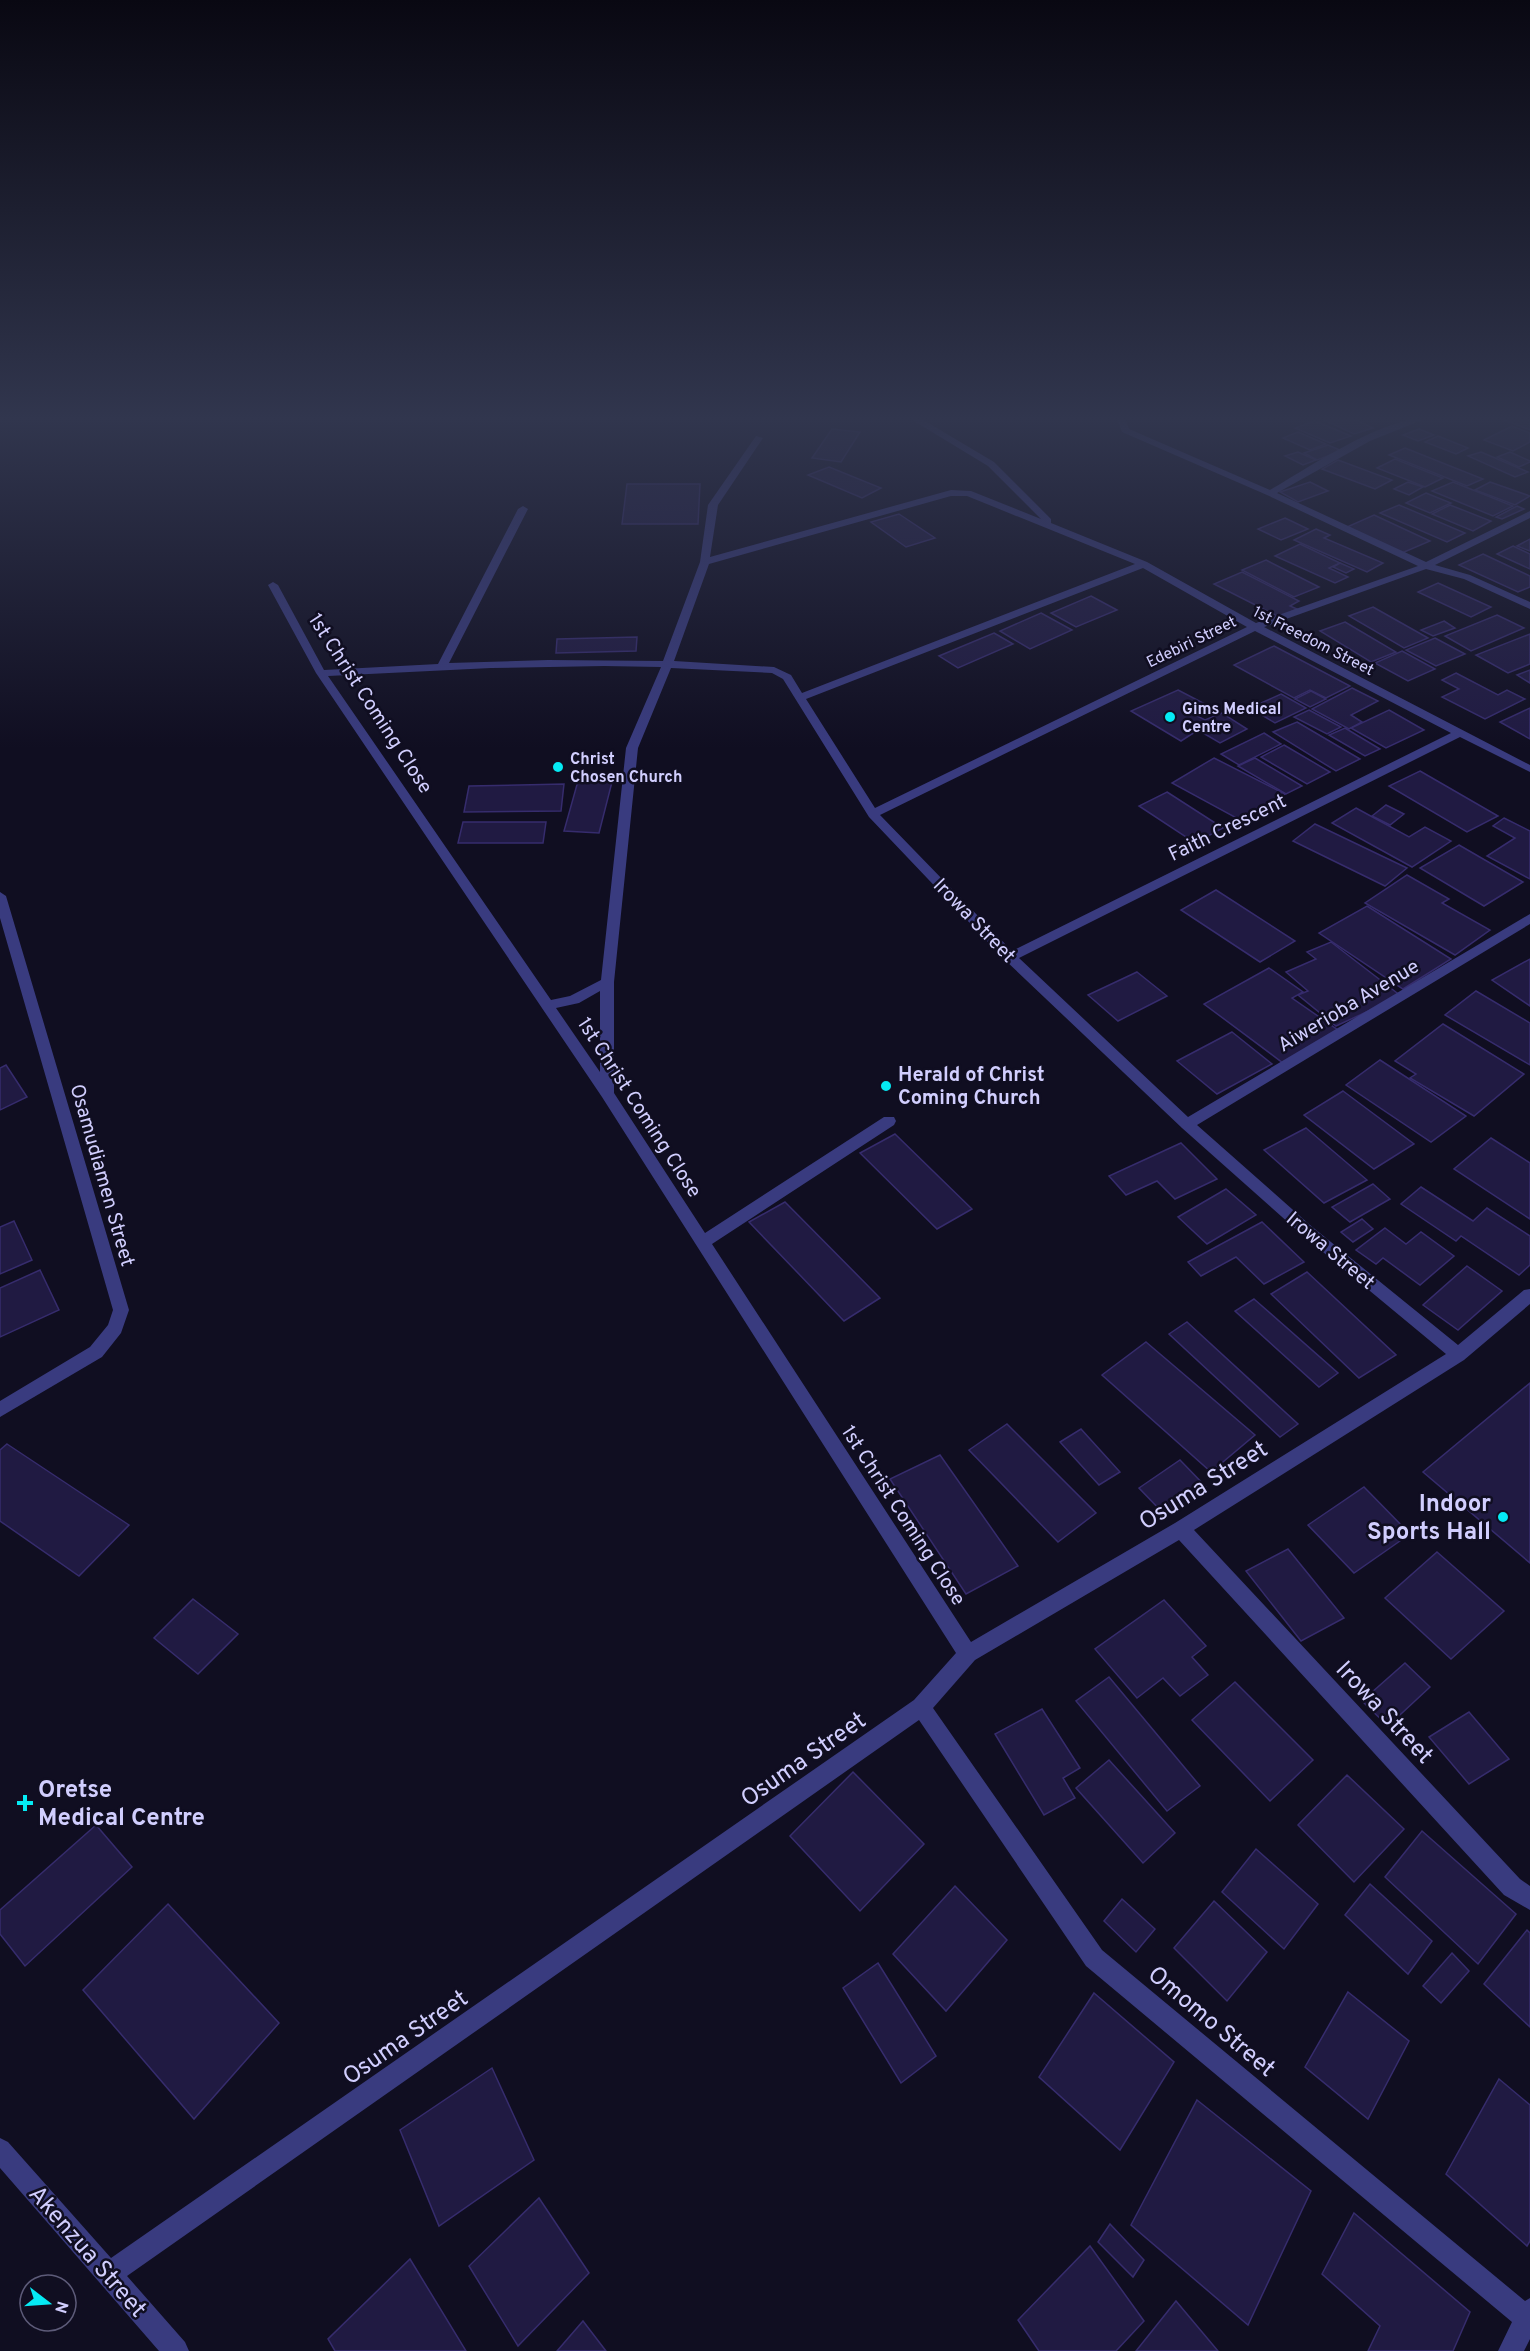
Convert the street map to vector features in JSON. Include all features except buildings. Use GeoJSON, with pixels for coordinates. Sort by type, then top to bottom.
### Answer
{"type":"FeatureCollection","features":[{"type":"Feature","properties":{"kind":"street"},"geometry":{"type":"LineString","coordinates":[[442,666],[513,528]]}},
{"type":"Feature","properties":{"kind":"street"},"geometry":{"type":"LineString","coordinates":[[607,1093],[607,982],[632,748],[667,665],[705,562],[710,528]]}},
{"type":"Feature","properties":{"kind":"street","name":"1st Freedom Street"},"geometry":{"type":"LineString","coordinates":[[705,562],[821,528]]}},
{"type":"Feature","properties":{"kind":"street","name":"1st Freedom Street"},"geometry":{"type":"LineString","coordinates":[[1055,528],[1144,564],[1255,627],[1530,769]]}},
{"type":"Feature","properties":{"kind":"street"},"geometry":{"type":"LineString","coordinates":[[1344,528],[1425,566],[1467,577],[1530,606]]}},
{"type":"Feature","properties":{"kind":"street","name":"Edebiri Street"},"geometry":{"type":"LineString","coordinates":[[873,814],[1255,627],[1425,566],[1502,528]]}},
{"type":"Feature","properties":{"kind":"street"},"geometry":{"type":"LineString","coordinates":[[802,697],[1144,564]]}},
{"type":"Feature","properties":{"kind":"street","name":"1st Christ Coming Close"},"geometry":{"type":"LineString","coordinates":[[273,585],[321,673],[607,1093],[968,1654]]}},
{"type":"Feature","properties":{"kind":"street","name":"Irowa Street"},"geometry":{"type":"LineString","coordinates":[[321,673],[442,666],[667,665],[774,670],[787,677],[802,697],[873,814],[1010,957],[1187,1124],[1305,1229],[1458,1355]]}},
{"type":"Feature","properties":{"kind":"street","name":"Faith Crescent"},"geometry":{"type":"LineString","coordinates":[[1010,957],[1461,732]]}},
{"type":"Feature","properties":{"kind":"street","name":"Osamudiamen Street"},"geometry":{"type":"LineString","coordinates":[[0,896],[121,1311],[115,1328],[96,1352],[0,1410]]}},
{"type":"Feature","properties":{"kind":"street","name":"Aiwerioba Avenue"},"geometry":{"type":"LineString","coordinates":[[1187,1124],[1530,918]]}},
{"type":"Feature","properties":{"kind":"street"},"geometry":{"type":"LineString","coordinates":[[547,1005],[574,1000],[607,982]]}},
{"type":"Feature","properties":{"kind":"street"},"geometry":{"type":"LineString","coordinates":[[703,1242],[889,1121]]}},
{"type":"Feature","properties":{"kind":"street","name":"Osuma Street"},"geometry":{"type":"LineString","coordinates":[[109,2274],[921,1707],[968,1654],[1181,1529],[1458,1355],[1530,1295]]}},
{"type":"Feature","properties":{"kind":"street","name":"Irowa Street"},"geometry":{"type":"LineString","coordinates":[[1181,1529],[1512,1887],[1530,1899]]}},
{"type":"Feature","properties":{"kind":"street","name":"Omomo Street"},"geometry":{"type":"LineString","coordinates":[[921,1707],[1094,1958],[1529,2317]]}},
{"type":"Feature","properties":{"kind":"street","name":"Akenzua Street"},"geometry":{"type":"LineString","coordinates":[[0,2150],[176,2351]]}},
{"type":"Feature","properties":{"kind":"street"},"geometry":{"type":"LineString","coordinates":[[1511,2351],[1529,2317]]}},
{"type":"Feature","properties":{"kind":"place","name":"Gims Medical Centre"},"geometry":{"type":"Point","coordinates":[1170,717]}},
{"type":"Feature","properties":{"kind":"place","name":"Christ Chosen Church"},"geometry":{"type":"Point","coordinates":[558,767]}},
{"type":"Feature","properties":{"kind":"place","name":"Herald of Christ Coming Church"},"geometry":{"type":"Point","coordinates":[886,1086]}},
{"type":"Feature","properties":{"kind":"place","name":"Indoor Sports Hall"},"geometry":{"type":"Point","coordinates":[1503,1517]}},
{"type":"Feature","properties":{"kind":"place","name":"Oretse Medical Centre"},"geometry":{"type":"Point","coordinates":[25,1803]}}]}
